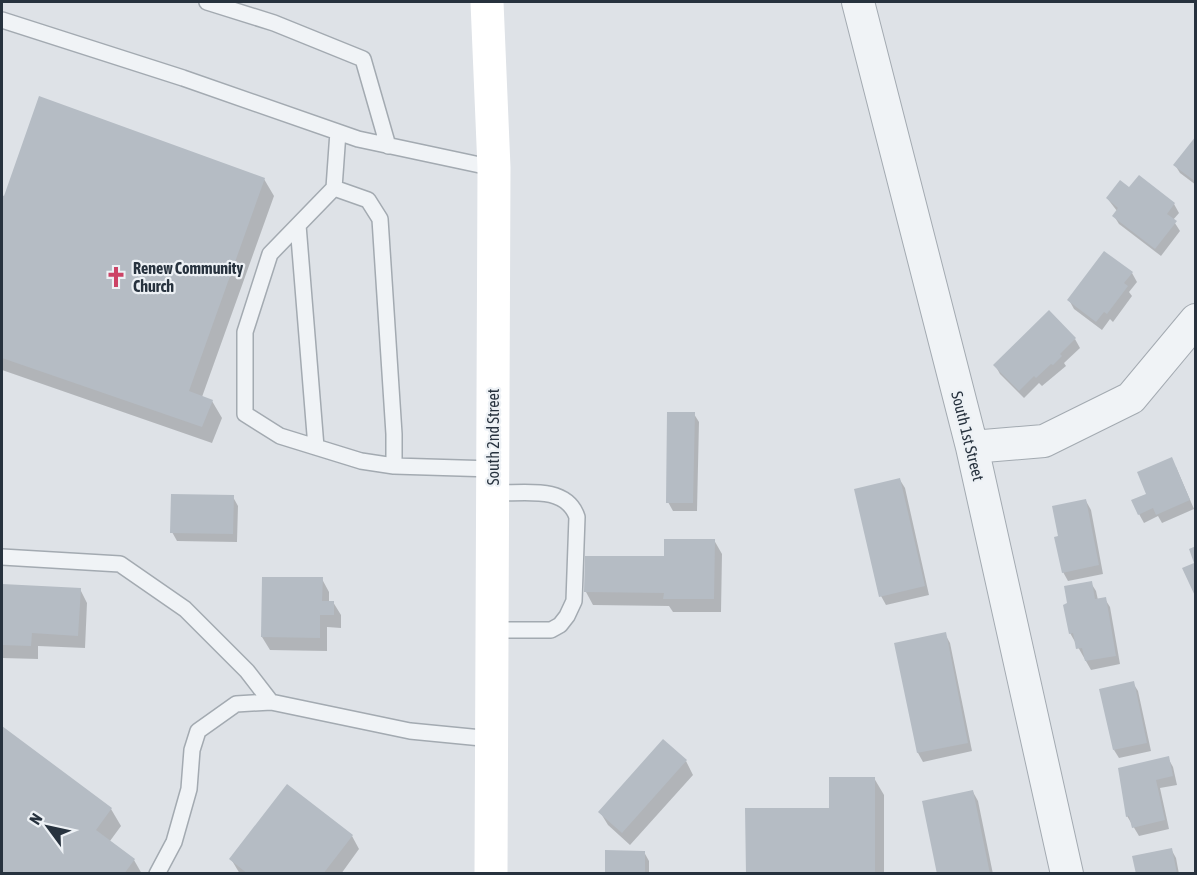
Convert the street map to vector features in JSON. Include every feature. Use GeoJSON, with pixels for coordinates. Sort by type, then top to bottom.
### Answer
{"type":"FeatureCollection","features":[{"type":"Feature","properties":{"kind":"main road","name":"South 2nd Street"},"geometry":{"type":"LineString","coordinates":[[488,2],[494,168],[491,873]]}},
{"type":"Feature","properties":{"kind":"street","name":"South 1st Street"},"geometry":{"type":"LineString","coordinates":[[858,2],[972,447],[1067,873]]}},
{"type":"Feature","properties":{"kind":"street"},"geometry":{"type":"LineString","coordinates":[[972,447],[1044,441],[1131,398],[1193,332]]}},
{"type":"Feature","properties":{"kind":"lane"},"geometry":{"type":"LineString","coordinates":[[207,2],[274,23],[363,59],[388,146]]}},
{"type":"Feature","properties":{"kind":"lane"},"geometry":{"type":"LineString","coordinates":[[3,23],[183,78],[338,132],[388,146],[494,168]]}},
{"type":"Feature","properties":{"kind":"lane"},"geometry":{"type":"LineString","coordinates":[[338,132],[334,188],[270,254],[245,332],[246,414],[280,436],[361,461],[493,481],[553,494],[566,501],[574,509],[577,517],[574,601],[567,616],[560,625],[551,630],[493,630]]}},
{"type":"Feature","properties":{"kind":"lane"},"geometry":{"type":"LineString","coordinates":[[334,188],[368,200],[380,219],[394,434],[394,466]]}},
{"type":"Feature","properties":{"kind":"lane"},"geometry":{"type":"LineString","coordinates":[[298,225],[316,447]]}},
{"type":"Feature","properties":{"kind":"lane"},"geometry":{"type":"LineString","coordinates":[[2,557],[120,564],[185,609],[247,672],[271,702]]}},
{"type":"Feature","properties":{"kind":"lane"},"geometry":{"type":"LineString","coordinates":[[157,873],[174,842],[189,789],[192,750],[198,731],[236,704],[271,702],[410,731],[492,739]]}},
{"type":"Feature","properties":{"kind":"building","name":"Renew Community Church"},"geometry":{"type":"Polygon","coordinates":[[[39,96],[265,178],[189,391],[213,400],[202,427],[2,358],[2,195],[4,196],[39,96]]]}},
{"type":"Feature","properties":{"kind":"building"},"geometry":{"type":"Polygon","coordinates":[[[1196,136],[1196,182],[1173,165],[1196,136]]]}},
{"type":"Feature","properties":{"kind":"building"},"geometry":{"type":"Polygon","coordinates":[[[1139,175],[1175,203],[1167,214],[1177,221],[1155,249],[1112,216],[1118,208],[1106,198],[1120,180],[1129,187],[1139,175]]]}},
{"type":"Feature","properties":{"kind":"building"},"geometry":{"type":"Polygon","coordinates":[[[1104,251],[1133,272],[1124,283],[1128,286],[1107,314],[1104,312],[1096,322],[1067,300],[1104,251]]]}},
{"type":"Feature","properties":{"kind":"building"},"geometry":{"type":"Polygon","coordinates":[[[1049,310],[1076,338],[1060,354],[1062,356],[1053,365],[1051,364],[1036,378],[1034,376],[1019,391],[993,365],[1049,310]]]}},
{"type":"Feature","properties":{"kind":"building"},"geometry":{"type":"Polygon","coordinates":[[[667,412],[695,412],[693,503],[666,503],[667,412]]]}},
{"type":"Feature","properties":{"kind":"building"},"geometry":{"type":"Polygon","coordinates":[[[1172,457],[1190,500],[1156,515],[1153,508],[1138,515],[1131,500],[1146,494],[1137,472],[1172,457]]]}},
{"type":"Feature","properties":{"kind":"building"},"geometry":{"type":"Polygon","coordinates":[[[900,478],[925,586],[879,597],[854,489],[900,478]]]}},
{"type":"Feature","properties":{"kind":"building"},"geometry":{"type":"Polygon","coordinates":[[[171,494],[234,495],[233,534],[170,533],[171,494]]]}},
{"type":"Feature","properties":{"kind":"building"},"geometry":{"type":"Polygon","coordinates":[[[1086,499],[1099,565],[1062,573],[1054,537],[1058,536],[1052,506],[1086,499]]]}},
{"type":"Feature","properties":{"kind":"building"},"geometry":{"type":"Polygon","coordinates":[[[664,539],[715,539],[714,599],[663,599],[664,593],[584,592],[585,556],[664,556],[664,539]]]}},
{"type":"Feature","properties":{"kind":"building"},"geometry":{"type":"Polygon","coordinates":[[[1196,546],[1196,598],[1182,568],[1194,563],[1189,549],[1196,546]]]}},
{"type":"Feature","properties":{"kind":"building"},"geometry":{"type":"Polygon","coordinates":[[[262,577],[323,577],[322,601],[334,601],[334,615],[320,615],[320,638],[261,637],[262,577]]]}},
{"type":"Feature","properties":{"kind":"building"},"geometry":{"type":"Polygon","coordinates":[[[1092,581],[1095,599],[1106,597],[1116,656],[1085,661],[1082,648],[1076,649],[1073,633],[1069,634],[1063,605],[1067,603],[1064,586],[1092,581]]]}},
{"type":"Feature","properties":{"kind":"building"},"geometry":{"type":"Polygon","coordinates":[[[2,584],[81,588],[78,636],[32,633],[31,646],[2,645],[2,584]]]}},
{"type":"Feature","properties":{"kind":"building"},"geometry":{"type":"Polygon","coordinates":[[[946,632],[968,743],[917,753],[894,643],[946,632]]]}},
{"type":"Feature","properties":{"kind":"building"},"geometry":{"type":"Polygon","coordinates":[[[1134,681],[1147,743],[1113,750],[1099,689],[1134,681]]]}},
{"type":"Feature","properties":{"kind":"building"},"geometry":{"type":"Polygon","coordinates":[[[2,726],[112,808],[96,830],[135,859],[124,874],[2,874],[2,726]]]}},
{"type":"Feature","properties":{"kind":"building"},"geometry":{"type":"Polygon","coordinates":[[[663,739],[687,760],[622,833],[598,812],[663,739]]]}},
{"type":"Feature","properties":{"kind":"building"},"geometry":{"type":"Polygon","coordinates":[[[1169,756],[1173,776],[1156,780],[1165,820],[1132,828],[1129,816],[1126,817],[1118,768],[1169,756]]]}},
{"type":"Feature","properties":{"kind":"building"},"geometry":{"type":"Polygon","coordinates":[[[829,777],[875,777],[875,874],[746,874],[745,808],[829,808],[829,777]]]}},
{"type":"Feature","properties":{"kind":"building"},"geometry":{"type":"Polygon","coordinates":[[[287,784],[353,835],[323,874],[248,874],[229,859],[287,784]]]}},
{"type":"Feature","properties":{"kind":"building"},"geometry":{"type":"Polygon","coordinates":[[[973,790],[990,874],[937,874],[922,801],[973,790]]]}},
{"type":"Feature","properties":{"kind":"building"},"geometry":{"type":"Polygon","coordinates":[[[1172,848],[1177,874],[1136,874],[1132,856],[1172,848]]]}},
{"type":"Feature","properties":{"kind":"building"},"geometry":{"type":"Polygon","coordinates":[[[605,850],[645,851],[645,874],[605,874],[605,850]]]}},
{"type":"Feature","properties":{"kind":"place","name":"Renew Community Church"},"geometry":{"type":"Point","coordinates":[116,277]}}]}
